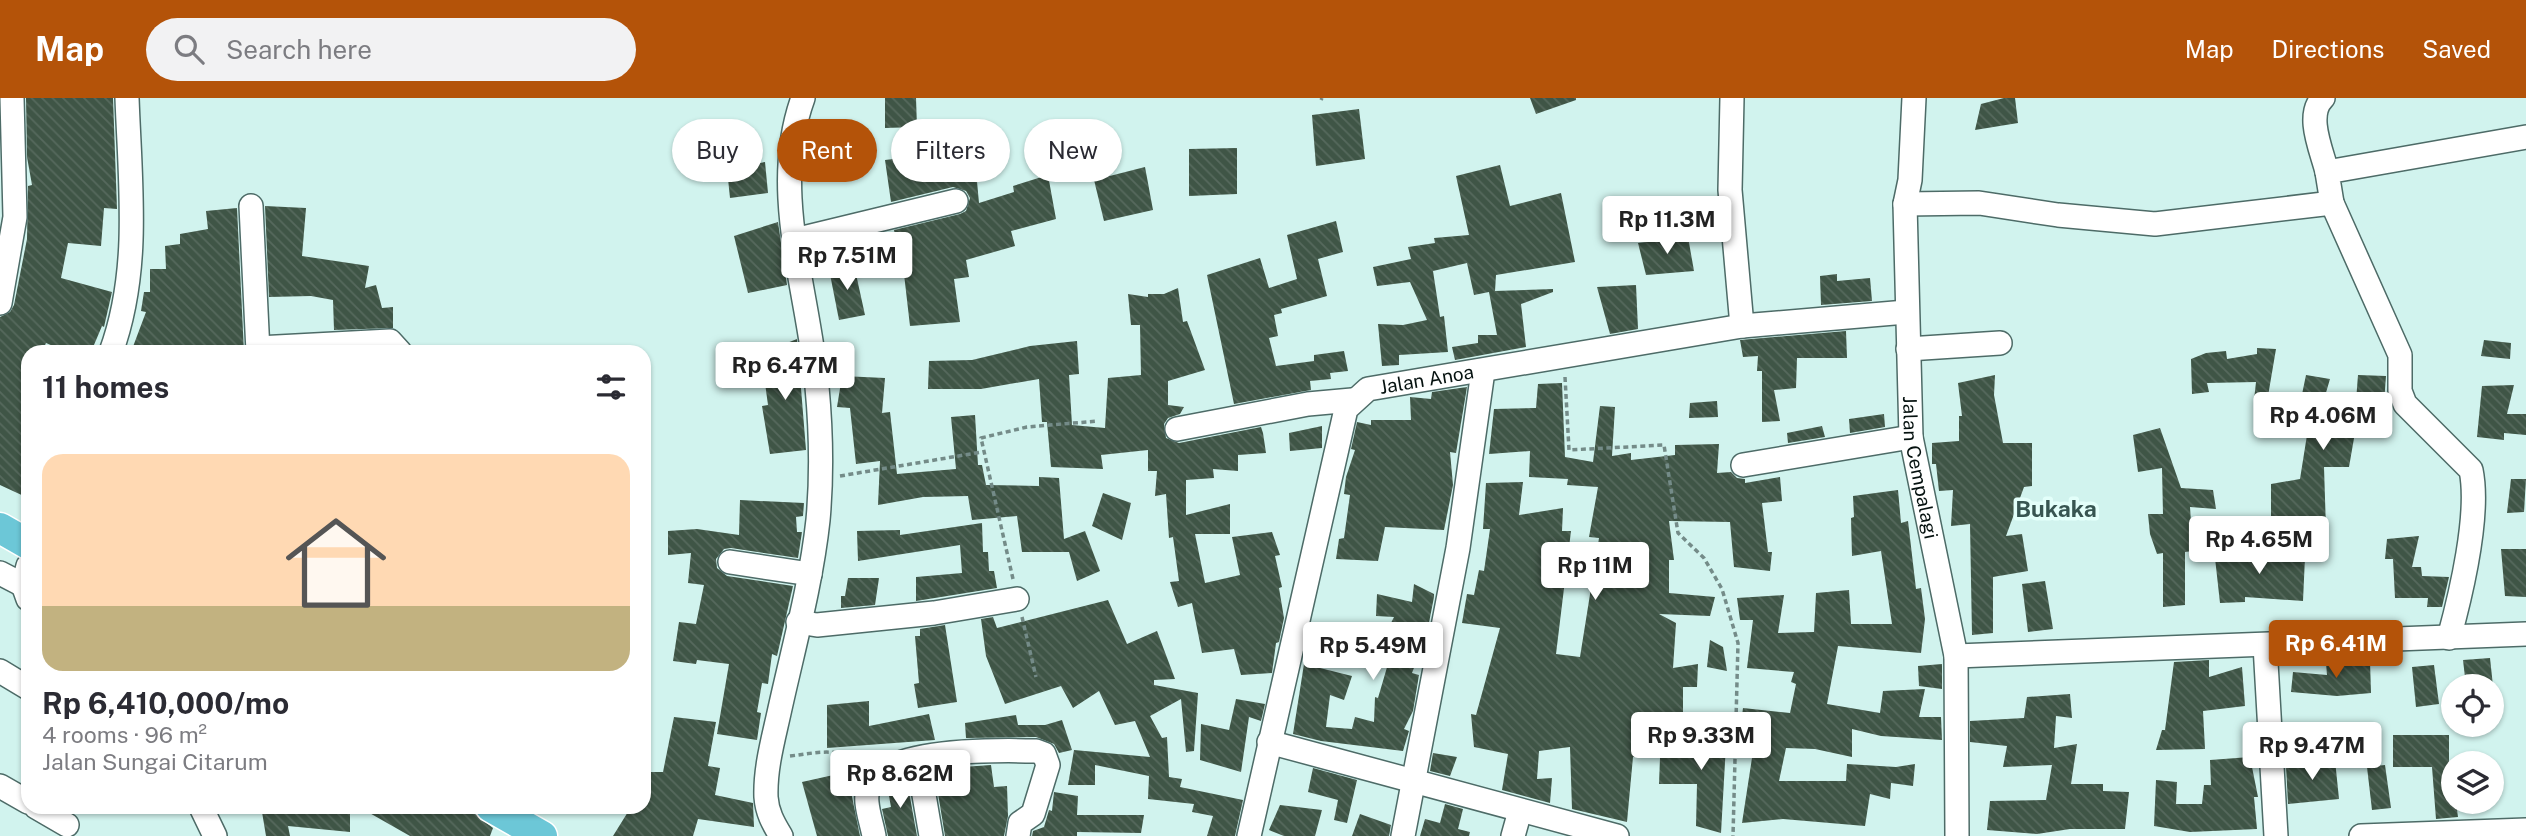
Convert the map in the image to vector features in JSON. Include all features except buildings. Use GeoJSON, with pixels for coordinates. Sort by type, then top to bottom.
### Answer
{"type":"FeatureCollection","features":[{"type":"Feature","properties":{"kind":"main road"},"geometry":{"type":"LineString","coordinates":[[0,528],[21,540]]}},
{"type":"Feature","properties":{"kind":"main road"},"geometry":{"type":"LineString","coordinates":[[503,814],[542,836]]}},
{"type":"Feature","properties":{"kind":"street"},"geometry":{"type":"LineString","coordinates":[[0,303],[15,217],[12,98]]}},
{"type":"Feature","properties":{"kind":"street"},"geometry":{"type":"LineString","coordinates":[[113,345],[125,307],[130,271],[127,98]]}},
{"type":"Feature","properties":{"kind":"street"},"geometry":{"type":"LineString","coordinates":[[780,836],[769,816],[766,796],[770,757],[806,623],[820,472],[817,386],[795,240],[788,164],[791,137],[803,98]]}},
{"type":"Feature","properties":{"kind":"street"},"geometry":{"type":"LineString","coordinates":[[1732,98],[1730,190],[1742,326]]}},
{"type":"Feature","properties":{"kind":"street","name":"Jalan Cempalagi"},"geometry":{"type":"LineString","coordinates":[[1914,98],[1910,180],[1905,204],[1911,437],[1956,656],[1957,836]]}},
{"type":"Feature","properties":{"kind":"street"},"geometry":{"type":"LineString","coordinates":[[2323,98],[2317,103],[2314,118],[2332,203],[2400,355],[2399,391],[2406,404],[2472,470],[2473,519],[2461,593],[2449,638]]}},
{"type":"Feature","properties":{"kind":"street"},"geometry":{"type":"LineString","coordinates":[[2327,172],[2526,137]]}},
{"type":"Feature","properties":{"kind":"street"},"geometry":{"type":"LineString","coordinates":[[795,240],[956,201]]}},
{"type":"Feature","properties":{"kind":"street"},"geometry":{"type":"LineString","coordinates":[[1905,204],[1979,203],[2058,215],[2155,224],[2332,203]]}},
{"type":"Feature","properties":{"kind":"street"},"geometry":{"type":"LineString","coordinates":[[251,206],[258,345]]}},
{"type":"Feature","properties":{"kind":"street","name":"Jalan Anoa"},"geometry":{"type":"LineString","coordinates":[[1249,836],[1346,409],[1352,400],[1368,388],[1742,326],[1906,312]]}},
{"type":"Feature","properties":{"kind":"street"},"geometry":{"type":"LineString","coordinates":[[331,345],[390,341],[394,345]]}},
{"type":"Feature","properties":{"kind":"street"},"geometry":{"type":"LineString","coordinates":[[1908,349],[2000,343]]}},
{"type":"Feature","properties":{"kind":"street"},"geometry":{"type":"LineString","coordinates":[[1403,836],[1416,781],[1458,548],[1483,371]]}},
{"type":"Feature","properties":{"kind":"street"},"geometry":{"type":"LineString","coordinates":[[1177,429],[1308,404],[1352,400]]}},
{"type":"Feature","properties":{"kind":"street"},"geometry":{"type":"LineString","coordinates":[[1743,465],[1911,437]]}},
{"type":"Feature","properties":{"kind":"street"},"geometry":{"type":"LineString","coordinates":[[730,562],[810,573]]}},
{"type":"Feature","properties":{"kind":"street"},"geometry":{"type":"LineString","coordinates":[[0,573],[21,582]]}},
{"type":"Feature","properties":{"kind":"street"},"geometry":{"type":"LineString","coordinates":[[806,623],[934,613],[1017,598]]}},
{"type":"Feature","properties":{"kind":"street"},"geometry":{"type":"LineString","coordinates":[[1956,656],[2526,635]]}},
{"type":"Feature","properties":{"kind":"street"},"geometry":{"type":"LineString","coordinates":[[2265,645],[2276,836]]}},
{"type":"Feature","properties":{"kind":"street"},"geometry":{"type":"LineString","coordinates":[[0,670],[21,684]]}},
{"type":"Feature","properties":{"kind":"street"},"geometry":{"type":"LineString","coordinates":[[1269,742],[1617,836]]}},
{"type":"Feature","properties":{"kind":"street"},"geometry":{"type":"LineString","coordinates":[[874,836],[866,796],[875,775],[883,767],[966,749],[1044,754],[1048,765],[1033,814],[1020,823],[1018,836]]}},
{"type":"Feature","properties":{"kind":"street"},"geometry":{"type":"LineString","coordinates":[[918,760],[931,836]]}},
{"type":"Feature","properties":{"kind":"street"},"geometry":{"type":"LineString","coordinates":[[0,786],[21,798]]}},
{"type":"Feature","properties":{"kind":"street"},"geometry":{"type":"LineString","coordinates":[[1513,836],[1520,811]]}},
{"type":"Feature","properties":{"kind":"street"},"geometry":{"type":"LineString","coordinates":[[48,814],[67,825]]}},
{"type":"Feature","properties":{"kind":"street"},"geometry":{"type":"LineString","coordinates":[[204,814],[215,836]]}},
{"type":"Feature","properties":{"kind":"street"},"geometry":{"type":"LineString","coordinates":[[2361,836],[2526,830]]}},
{"type":"Feature","properties":{"kind":"path"},"geometry":{"type":"LineString","coordinates":[[1564,357],[1569,450],[1664,445],[1678,533],[1704,558],[1722,589],[1738,643],[1732,836]]}},
{"type":"Feature","properties":{"kind":"path"},"geometry":{"type":"LineString","coordinates":[[1036,677],[982,452],[981,438],[1027,427],[1098,421]]}},
{"type":"Feature","properties":{"kind":"path"},"geometry":{"type":"LineString","coordinates":[[840,476],[982,452]]}},
{"type":"Feature","properties":{"kind":"path"},"geometry":{"type":"LineString","coordinates":[[788,756],[838,751],[849,753],[875,775]]}},
{"type":"Feature","properties":{"kind":"district","name":"Bukaka"},"geometry":{"type":"Point","coordinates":[2056,508]}}]}
